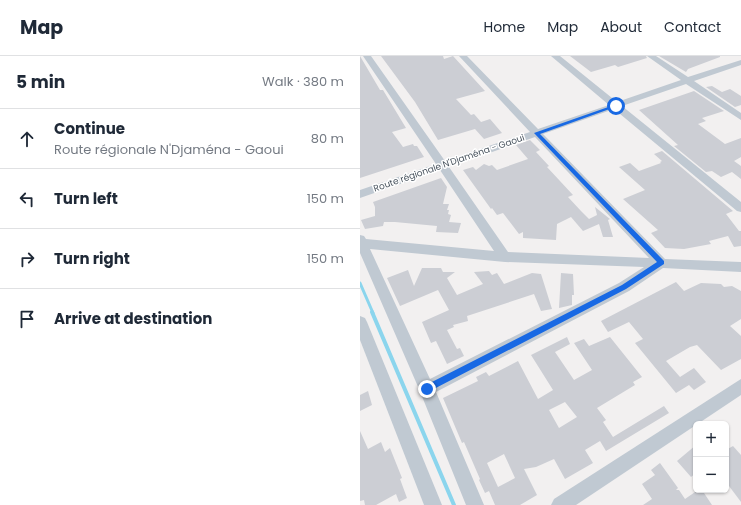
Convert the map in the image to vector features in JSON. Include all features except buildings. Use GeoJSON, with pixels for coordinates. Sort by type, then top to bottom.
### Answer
{"type":"FeatureCollection","features":[{"type":"Feature","properties":{"kind":"street"},"geometry":{"type":"LineString","coordinates":[[367,56],[444,165],[505,257]]}},
{"type":"Feature","properties":{"kind":"street"},"geometry":{"type":"LineString","coordinates":[[463,56],[661,263]]}},
{"type":"Feature","properties":{"kind":"street"},"geometry":{"type":"LineString","coordinates":[[555,56],[741,208]]}},
{"type":"Feature","properties":{"kind":"street"},"geometry":{"type":"LineString","coordinates":[[651,56],[741,117]]}},
{"type":"Feature","properties":{"kind":"street","name":"Route régionale N'Djaména - Gaoui"},"geometry":{"type":"LineString","coordinates":[[360,194],[741,62]]}},
{"type":"Feature","properties":{"kind":"street"},"geometry":{"type":"LineString","coordinates":[[361,241],[454,254],[741,267]]}},
{"type":"Feature","properties":{"kind":"street"},"geometry":{"type":"LineString","coordinates":[[361,241],[427,389],[475,505]]}},
{"type":"Feature","properties":{"kind":"street"},"geometry":{"type":"LineString","coordinates":[[427,389],[624,287],[661,263]]}},
{"type":"Feature","properties":{"kind":"street"},"geometry":{"type":"LineString","coordinates":[[360,322],[433,505]]}},
{"type":"Feature","properties":{"kind":"street"},"geometry":{"type":"LineString","coordinates":[[560,505],[741,386]]}},
{"type":"Feature","properties":{"kind":"waterway"},"geometry":{"type":"LineString","coordinates":[[360,283],[373,313]]}},
{"type":"Feature","properties":{"kind":"waterway"},"geometry":{"type":"LineString","coordinates":[[372,312],[454,505]]}},
{"type":"Feature","properties":{"kind":"route"},"geometry":{"type":"LineString","coordinates":[[427,389],[624,287],[661,263],[537,133],[616,106]]}}]}
